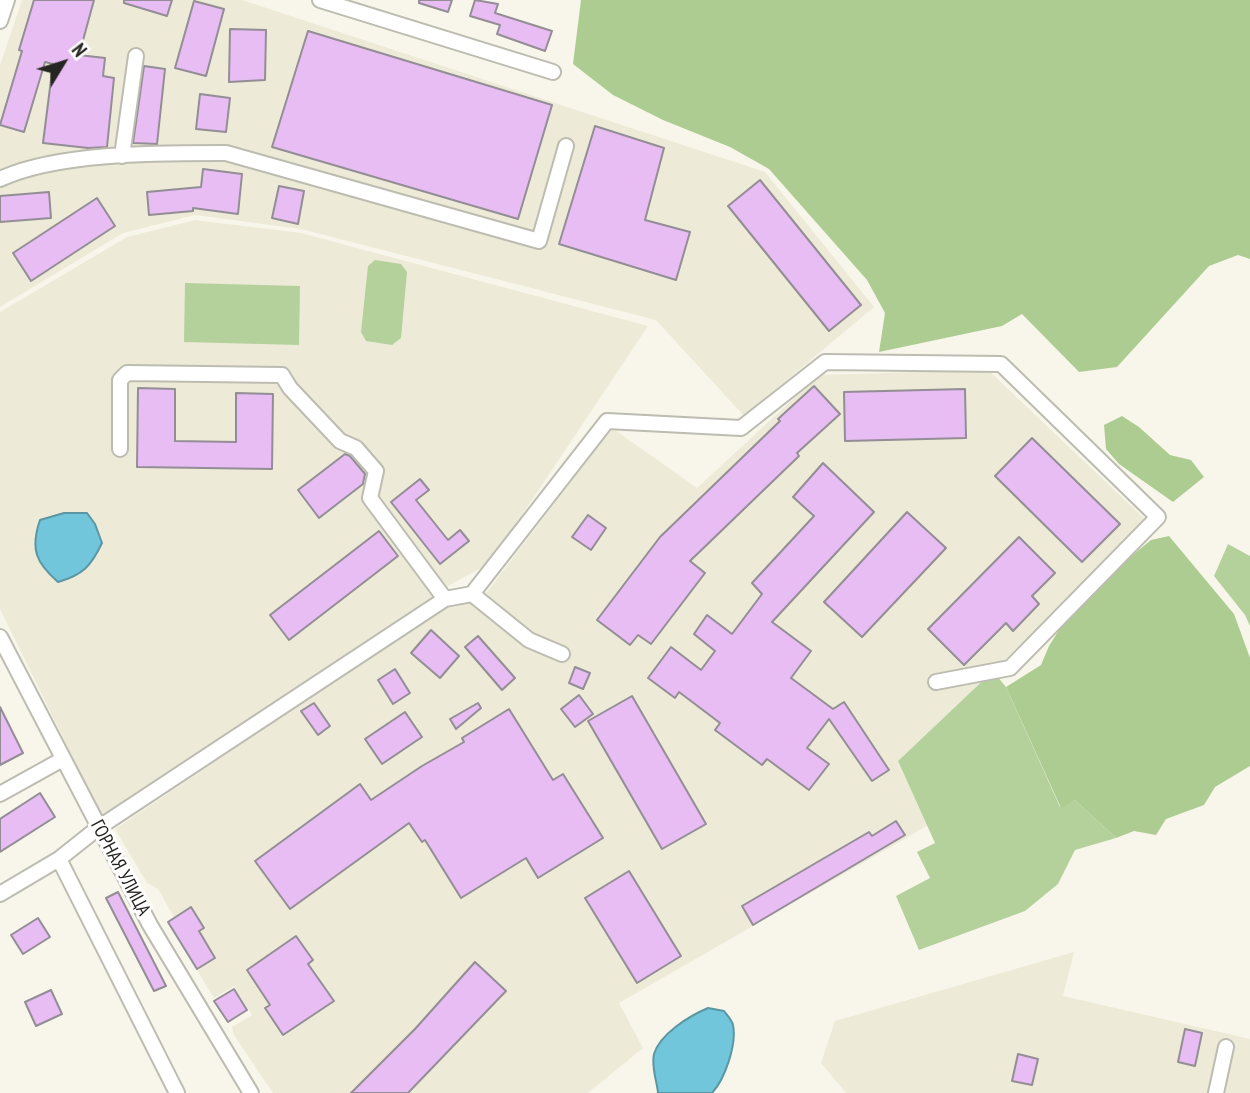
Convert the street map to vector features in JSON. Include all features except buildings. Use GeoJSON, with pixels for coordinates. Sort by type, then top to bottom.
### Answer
{"type":"FeatureCollection","features":[{"type":"Feature","properties":{"kind":"street"},"geometry":{"type":"LineString","coordinates":[[0,22],[7,0]]}},
{"type":"Feature","properties":{"kind":"street"},"geometry":{"type":"LineString","coordinates":[[320,0],[553,72]]}},
{"type":"Feature","properties":{"kind":"street"},"geometry":{"type":"LineString","coordinates":[[122,156],[136,56]]}},
{"type":"Feature","properties":{"kind":"street"},"geometry":{"type":"LineString","coordinates":[[0,179],[18,171],[68,161],[122,156],[226,153],[539,241],[566,146]]}},
{"type":"Feature","properties":{"kind":"street"},"geometry":{"type":"LineString","coordinates":[[0,894],[60,859],[98,828],[445,599],[472,594],[607,421],[741,428],[825,362],[1001,364],[1158,517],[1010,668],[936,682]]}},
{"type":"Feature","properties":{"kind":"street"},"geometry":{"type":"LineString","coordinates":[[120,449],[120,380],[127,373],[282,375],[289,388],[340,441],[356,448],[376,471],[370,498],[445,599]]}},
{"type":"Feature","properties":{"kind":"street"},"geometry":{"type":"LineString","coordinates":[[472,594],[529,640],[562,654]]}},
{"type":"Feature","properties":{"kind":"street","name":"ГОРНАЯ УЛИЦА"},"geometry":{"type":"LineString","coordinates":[[0,637],[156,936],[251,1093]]}},
{"type":"Feature","properties":{"kind":"street"},"geometry":{"type":"LineString","coordinates":[[0,794],[63,759]]}},
{"type":"Feature","properties":{"kind":"street"},"geometry":{"type":"LineString","coordinates":[[60,859],[177,1093]]}},
{"type":"Feature","properties":{"kind":"street"},"geometry":{"type":"LineString","coordinates":[[1216,1093],[1226,1047]]}},
{"type":"Feature","properties":{"kind":"shaded area"},"geometry":{"type":"Polygon","coordinates":[[[22,0],[242,0],[765,172],[874,307],[744,416],[656,320],[301,229],[195,215],[123,233],[0,307],[0,65],[22,0]]]}},
{"type":"Feature","properties":{"kind":"shaded area"},"geometry":{"type":"Polygon","coordinates":[[[195,220],[301,233],[648,326],[490,563],[448,586],[101,815],[0,609],[0,312],[127,237],[195,220]]]}},
{"type":"Feature","properties":{"kind":"shaded area"},"geometry":{"type":"Polygon","coordinates":[[[988,370],[1149,523],[898,761],[927,826],[619,1003],[643,1048],[588,1093],[273,1093],[234,1035],[232,1027],[252,1015],[234,986],[214,998],[167,921],[174,917],[158,889],[147,883],[115,829],[452,603],[487,592],[612,428],[697,488],[819,375],[988,370]]]}},
{"type":"Feature","properties":{"kind":"shaded area"},"geometry":{"type":"Polygon","coordinates":[[[1074,952],[1063,996],[1250,1039],[1250,1093],[846,1093],[821,1063],[835,1021],[1074,952]]]}},
{"type":"Feature","properties":{"kind":"green space"},"geometry":{"type":"Polygon","coordinates":[[[581,0],[1250,0],[1250,259],[1238,255],[1209,266],[1117,367],[1079,372],[1022,314],[1002,326],[879,352],[885,313],[867,280],[769,169],[730,147],[663,120],[613,95],[573,64],[581,0]]]}},
{"type":"Feature","properties":{"kind":"green space"},"geometry":{"type":"Polygon","coordinates":[[[375,260],[401,264],[407,272],[401,338],[392,345],[366,341],[361,332],[368,266],[375,260]]]}},
{"type":"Feature","properties":{"kind":"green space"},"geometry":{"type":"Polygon","coordinates":[[[185,283],[300,286],[299,345],[184,342],[185,283]]]}},
{"type":"Feature","properties":{"kind":"green space"},"geometry":{"type":"Polygon","coordinates":[[[1122,416],[1139,427],[1170,455],[1191,460],[1204,477],[1173,502],[1119,464],[1106,449],[1104,425],[1122,416]]]}},
{"type":"Feature","properties":{"kind":"green space"},"geometry":{"type":"Polygon","coordinates":[[[1169,536],[1234,614],[1250,658],[1250,766],[1215,787],[1204,805],[1166,819],[1156,835],[1134,831],[1116,838],[1075,800],[1061,808],[1006,687],[1041,665],[1049,646],[1072,609],[1151,540],[1169,536]]]}},
{"type":"Feature","properties":{"kind":"green space"},"geometry":{"type":"Polygon","coordinates":[[[1228,544],[1250,556],[1250,626],[1245,615],[1214,576],[1228,544]]]}},
{"type":"Feature","properties":{"kind":"green space"},"geometry":{"type":"Polygon","coordinates":[[[993,671],[1006,687],[1060,807],[1075,800],[1116,838],[1075,850],[1058,884],[1025,911],[919,950],[896,896],[930,878],[917,852],[935,843],[898,761],[993,671]]]}},
{"type":"Feature","properties":{"kind":"water"},"geometry":{"type":"Polygon","coordinates":[[[64,513],[87,513],[95,524],[102,543],[85,568],[58,582],[40,562],[36,539],[40,520],[64,513]]]}},
{"type":"Feature","properties":{"kind":"water"},"geometry":{"type":"Polygon","coordinates":[[[708,1008],[724,1011],[731,1019],[734,1033],[729,1061],[717,1087],[712,1093],[658,1093],[653,1064],[657,1047],[676,1027],[708,1008]]]}}]}
